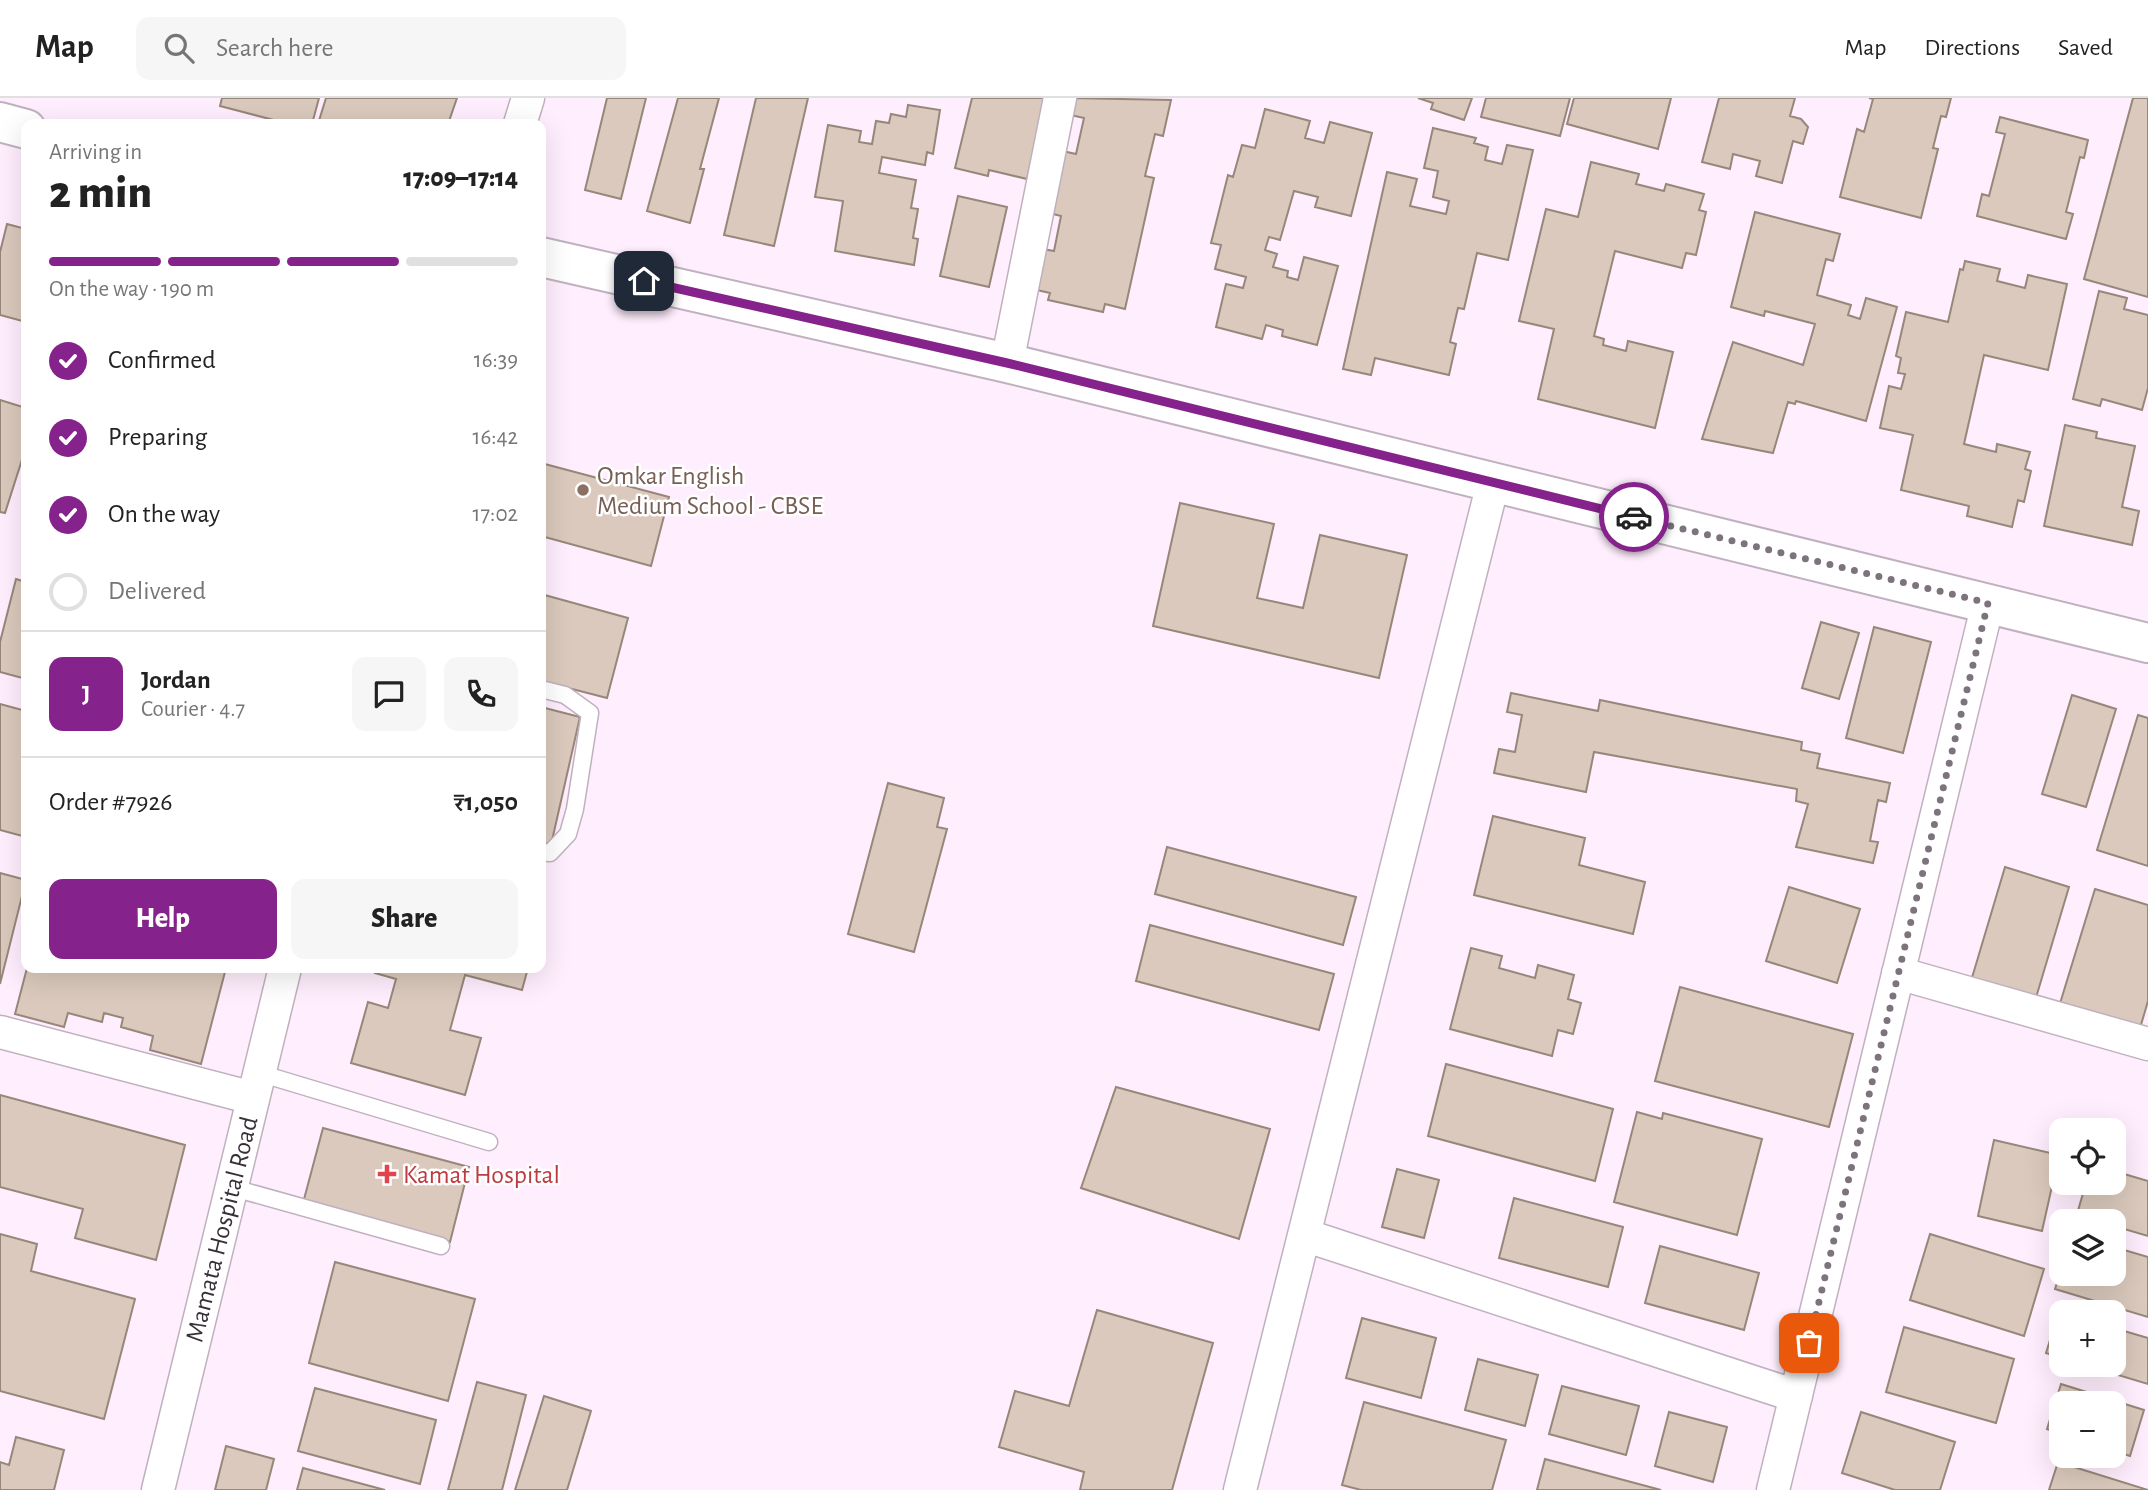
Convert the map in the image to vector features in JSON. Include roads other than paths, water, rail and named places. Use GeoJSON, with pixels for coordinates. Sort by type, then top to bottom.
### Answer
{"type":"FeatureCollection","features":[{"type":"Feature","properties":{"kind":"street"},"geometry":{"type":"LineString","coordinates":[[522,119],[528,98]]}},
{"type":"Feature","properties":{"kind":"street"},"geometry":{"type":"LineString","coordinates":[[1007,363],[1060,98]]}},
{"type":"Feature","properties":{"kind":"street"},"geometry":{"type":"LineString","coordinates":[[0,122],[21,128]]}},
{"type":"Feature","properties":{"kind":"street"},"geometry":{"type":"LineString","coordinates":[[546,258],[1007,363],[2148,643]]}},
{"type":"Feature","properties":{"kind":"street"},"geometry":{"type":"LineString","coordinates":[[1240,1490],[1493,484]]}},
{"type":"Feature","properties":{"kind":"street"},"geometry":{"type":"LineString","coordinates":[[1773,1490],[1988,603]]}},
{"type":"Feature","properties":{"kind":"street","name":"Mamata Hospital Road"},"geometry":{"type":"LineString","coordinates":[[159,1490],[284,973]]}},
{"type":"Feature","properties":{"kind":"street"},"geometry":{"type":"LineString","coordinates":[[1898,973],[2148,1044]]}},
{"type":"Feature","properties":{"kind":"street"},"geometry":{"type":"LineString","coordinates":[[0,1032],[256,1085]]}},
{"type":"Feature","properties":{"kind":"street"},"geometry":{"type":"LineString","coordinates":[[1304,1235],[1796,1396]]}},
{"type":"Feature","properties":{"kind":"lane"},"geometry":{"type":"LineString","coordinates":[[546,690],[565,695],[590,713],[575,809],[568,834],[550,853],[546,853]]}},
{"type":"Feature","properties":{"kind":"lane"},"geometry":{"type":"LineString","coordinates":[[256,1085],[489,1142]]}},
{"type":"Feature","properties":{"kind":"lane"},"geometry":{"type":"LineString","coordinates":[[230,1187],[441,1246]]}},
{"type":"Feature","properties":{"kind":"place","name":"Omkar English Medium School - CBSE"},"geometry":{"type":"Point","coordinates":[583,490]}},
{"type":"Feature","properties":{"kind":"place","name":"Kamat Hospital"},"geometry":{"type":"Point","coordinates":[387,1174]}}]}
